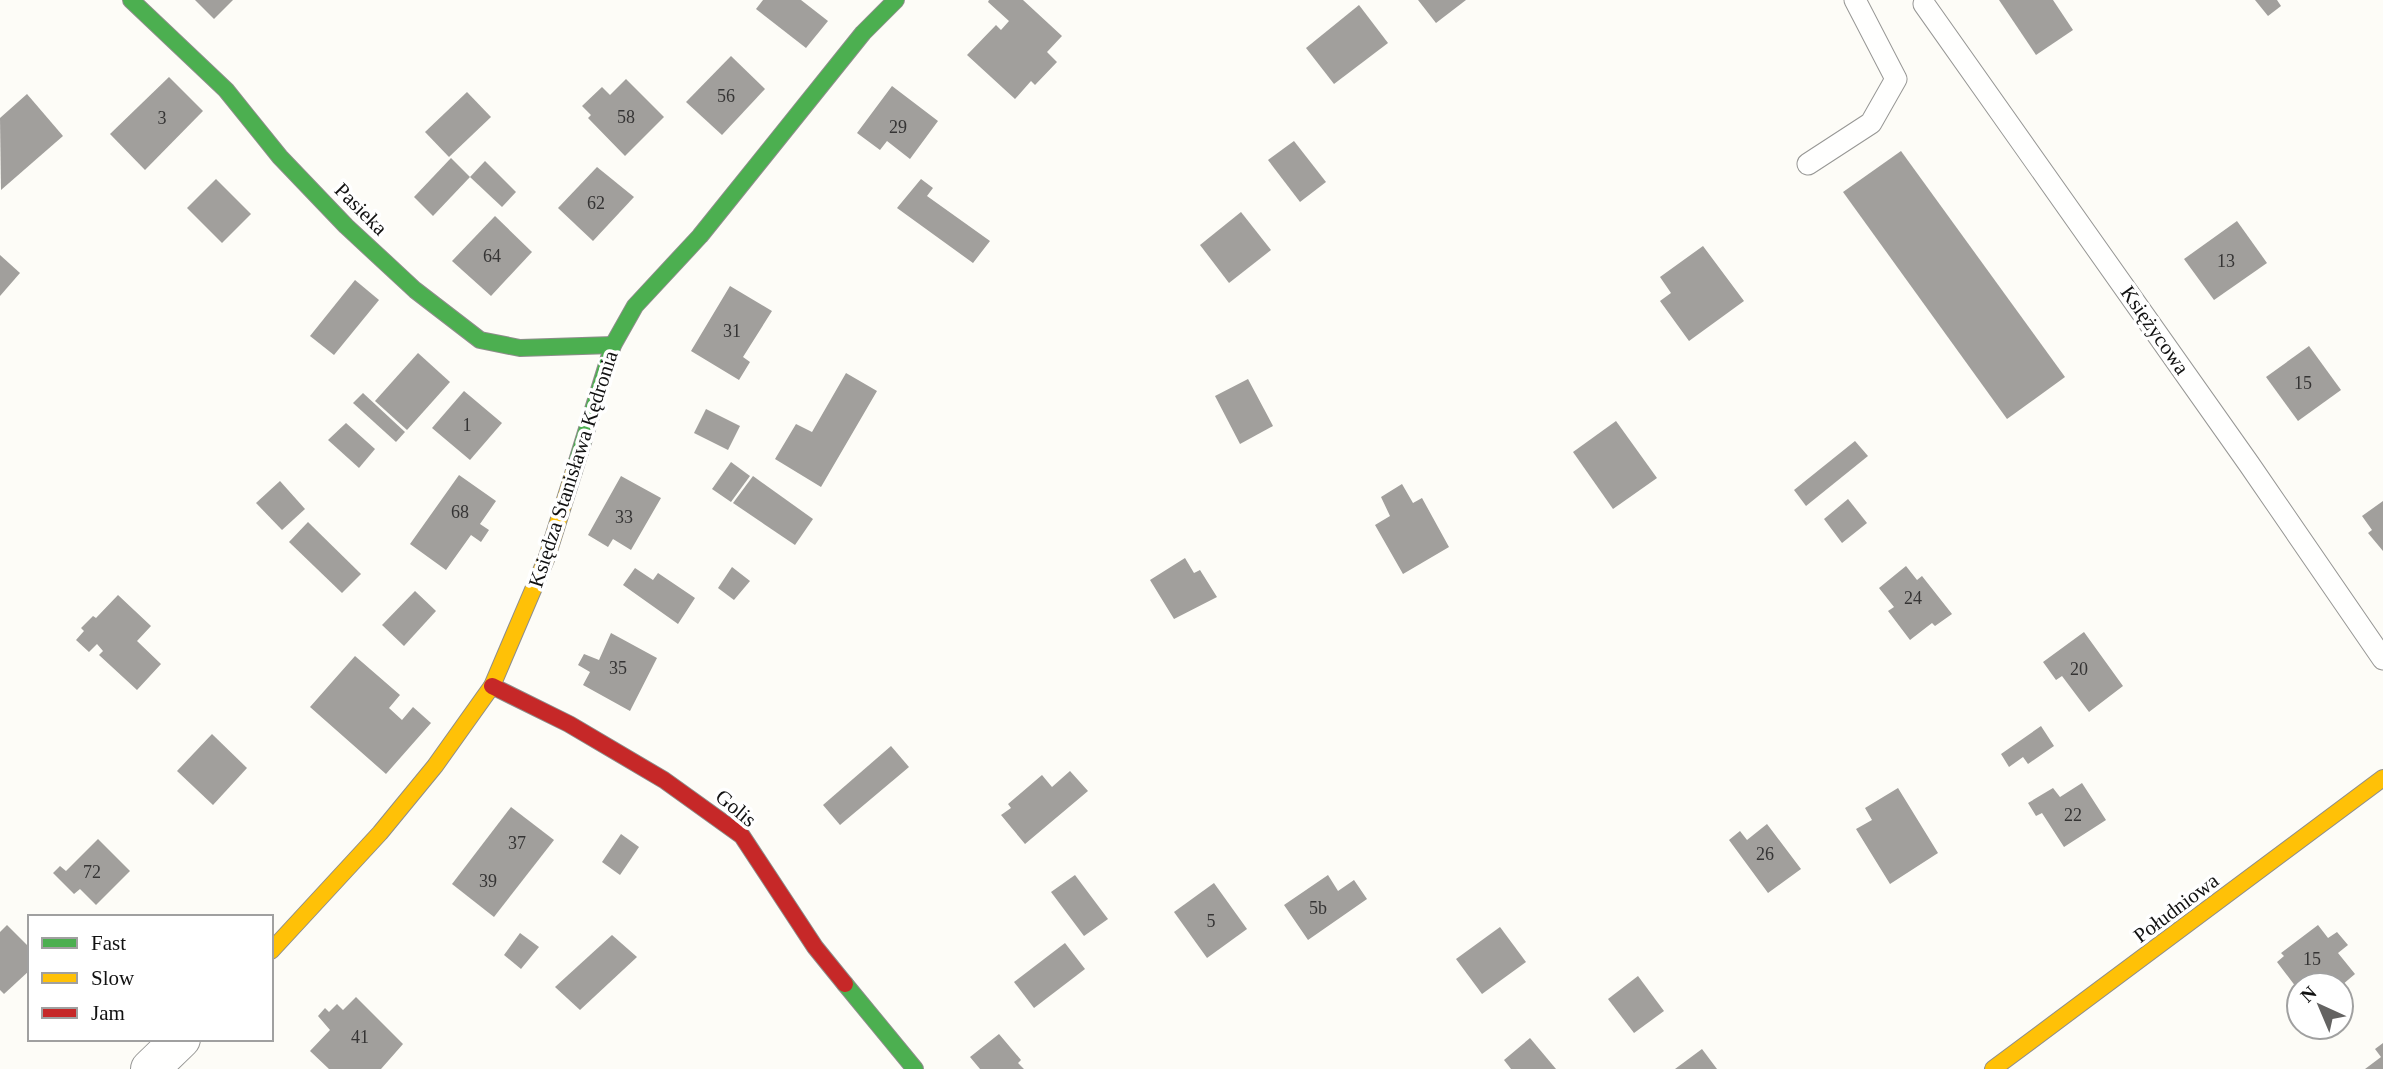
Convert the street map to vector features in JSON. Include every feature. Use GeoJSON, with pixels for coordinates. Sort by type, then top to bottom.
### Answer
{"type":"FeatureCollection","features":[{"type":"Feature","properties":{"kind":"street","name":"Pasieka"},"geometry":{"type":"LineString","coordinates":[[131,0],[226,90],[280,157],[346,226],[415,290],[480,340],[520,348],[613,345]]}},
{"type":"Feature","properties":{"kind":"street","name":"Księdza Stanisława Kędronia"},"geometry":{"type":"LineString","coordinates":[[273,949],[380,833],[435,766],[492,686],[547,557],[613,345],[635,306],[700,236],[863,33],[896,0]]}},
{"type":"Feature","properties":{"kind":"street","name":"Golis"},"geometry":{"type":"LineString","coordinates":[[492,686],[569,724],[664,780],[742,836],[816,947],[915,1069]]}},
{"type":"Feature","properties":{"kind":"street","name":"Południowa"},"geometry":{"type":"LineString","coordinates":[[1993,1069],[2383,778]]}},
{"type":"Feature","properties":{"kind":"street"},"geometry":{"type":"LineString","coordinates":[[150,1069],[179,1041]]}},
{"type":"Feature","properties":{"kind":"lane"},"geometry":{"type":"LineString","coordinates":[[1808,164],[1871,123],[1896,79],[1855,0]]}},
{"type":"Feature","properties":{"kind":"lane","name":"Księżycowa"},"geometry":{"type":"LineString","coordinates":[[1924,4],[2249,464],[2383,659]]}},
{"type":"Feature","properties":{"kind":"building"},"geometry":{"type":"Polygon","coordinates":[[[195,0],[233,0],[214,19],[195,0]]]}},
{"type":"Feature","properties":{"kind":"building"},"geometry":{"type":"Polygon","coordinates":[[[763,0],[801,0],[828,21],[806,48],[756,9],[763,0]]]}},
{"type":"Feature","properties":{"kind":"building"},"geometry":{"type":"Polygon","coordinates":[[[1023,0],[1062,36],[1047,52],[1057,62],[1035,85],[1031,81],[1015,99],[967,55],[996,25],[1001,30],[1009,21],[988,2],[1023,0]]]}},
{"type":"Feature","properties":{"kind":"building"},"geometry":{"type":"Polygon","coordinates":[[[1418,0],[1466,0],[1436,23],[1418,0]]]}},
{"type":"Feature","properties":{"kind":"building"},"geometry":{"type":"Polygon","coordinates":[[[1999,0],[2053,0],[2073,30],[2036,55],[1999,0]]]}},
{"type":"Feature","properties":{"kind":"building"},"geometry":{"type":"Polygon","coordinates":[[[2255,0],[2277,0],[2281,6],[2268,16],[2255,0]]]}},
{"type":"Feature","properties":{"kind":"building"},"geometry":{"type":"Polygon","coordinates":[[[1359,5],[1388,43],[1334,84],[1306,48],[1359,5]]]}},
{"type":"Feature","properties":{"kind":"building"},"geometry":{"type":"Polygon","coordinates":[[[731,56],[765,89],[722,135],[686,102],[731,56]]]}},
{"type":"Feature","properties":{"kind":"building"},"geometry":{"type":"Polygon","coordinates":[[[169,77],[203,111],[145,170],[110,134],[169,77]]]}},
{"type":"Feature","properties":{"kind":"building"},"geometry":{"type":"Polygon","coordinates":[[[626,79],[664,117],[625,156],[588,118],[591,115],[582,106],[602,87],[610,95],[626,79]]]}},
{"type":"Feature","properties":{"kind":"building"},"geometry":{"type":"Polygon","coordinates":[[[892,86],[938,121],[910,159],[887,141],[880,150],[857,133],[892,86]]]}},
{"type":"Feature","properties":{"kind":"building"},"geometry":{"type":"Polygon","coordinates":[[[467,92],[491,117],[449,157],[425,132],[467,92]]]}},
{"type":"Feature","properties":{"kind":"building"},"geometry":{"type":"Polygon","coordinates":[[[27,94],[63,136],[1,190],[0,118],[27,94]]]}},
{"type":"Feature","properties":{"kind":"building"},"geometry":{"type":"Polygon","coordinates":[[[1294,141],[1326,182],[1300,202],[1268,160],[1294,141]]]}},
{"type":"Feature","properties":{"kind":"building"},"geometry":{"type":"Polygon","coordinates":[[[1901,151],[2065,377],[2007,419],[1843,192],[1901,151]]]}},
{"type":"Feature","properties":{"kind":"building"},"geometry":{"type":"Polygon","coordinates":[[[451,158],[470,177],[433,216],[414,197],[451,158]]]}},
{"type":"Feature","properties":{"kind":"building"},"geometry":{"type":"Polygon","coordinates":[[[485,161],[516,192],[502,207],[470,177],[485,161]]]}},
{"type":"Feature","properties":{"kind":"building"},"geometry":{"type":"Polygon","coordinates":[[[597,167],[634,197],[593,241],[558,208],[597,167]]]}},
{"type":"Feature","properties":{"kind":"building"},"geometry":{"type":"Polygon","coordinates":[[[216,179],[251,214],[222,243],[187,208],[216,179]]]}},
{"type":"Feature","properties":{"kind":"building"},"geometry":{"type":"Polygon","coordinates":[[[921,179],[933,188],[927,196],[990,241],[973,263],[897,208],[921,179]]]}},
{"type":"Feature","properties":{"kind":"building"},"geometry":{"type":"Polygon","coordinates":[[[1241,212],[1271,250],[1229,283],[1200,245],[1241,212]]]}},
{"type":"Feature","properties":{"kind":"building"},"geometry":{"type":"Polygon","coordinates":[[[495,216],[532,252],[491,296],[452,261],[495,216]]]}},
{"type":"Feature","properties":{"kind":"building"},"geometry":{"type":"Polygon","coordinates":[[[2237,221],[2267,263],[2214,300],[2184,259],[2237,221]]]}},
{"type":"Feature","properties":{"kind":"building"},"geometry":{"type":"Polygon","coordinates":[[[1703,246],[1744,301],[1689,341],[1660,301],[1671,293],[1660,277],[1703,246]]]}},
{"type":"Feature","properties":{"kind":"building"},"geometry":{"type":"Polygon","coordinates":[[[0,255],[20,273],[0,296],[0,255]]]}},
{"type":"Feature","properties":{"kind":"building"},"geometry":{"type":"Polygon","coordinates":[[[355,280],[379,300],[334,355],[310,336],[355,280]]]}},
{"type":"Feature","properties":{"kind":"building"},"geometry":{"type":"Polygon","coordinates":[[[730,286],[772,311],[743,357],[750,362],[739,380],[691,351],[730,286]]]}},
{"type":"Feature","properties":{"kind":"building"},"geometry":{"type":"Polygon","coordinates":[[[2309,346],[2341,390],[2298,421],[2266,377],[2309,346]]]}},
{"type":"Feature","properties":{"kind":"building"},"geometry":{"type":"Polygon","coordinates":[[[418,353],[450,382],[407,430],[375,401],[418,353]]]}},
{"type":"Feature","properties":{"kind":"building"},"geometry":{"type":"Polygon","coordinates":[[[846,373],[877,391],[821,487],[775,459],[796,424],[812,432],[846,373]]]}},
{"type":"Feature","properties":{"kind":"building"},"geometry":{"type":"Polygon","coordinates":[[[1248,379],[1273,426],[1240,444],[1215,396],[1248,379]]]}},
{"type":"Feature","properties":{"kind":"building"},"geometry":{"type":"Polygon","coordinates":[[[464,391],[502,423],[470,460],[432,428],[464,391]]]}},
{"type":"Feature","properties":{"kind":"building"},"geometry":{"type":"Polygon","coordinates":[[[363,393],[405,432],[396,442],[353,403],[363,393]]]}},
{"type":"Feature","properties":{"kind":"building"},"geometry":{"type":"Polygon","coordinates":[[[706,409],[740,426],[728,450],[694,433],[706,409]]]}},
{"type":"Feature","properties":{"kind":"building"},"geometry":{"type":"Polygon","coordinates":[[[1616,421],[1657,478],[1613,509],[1573,452],[1616,421]]]}},
{"type":"Feature","properties":{"kind":"building"},"geometry":{"type":"Polygon","coordinates":[[[346,423],[375,449],[359,468],[328,440],[346,423]]]}},
{"type":"Feature","properties":{"kind":"building"},"geometry":{"type":"Polygon","coordinates":[[[1855,441],[1868,456],[1806,506],[1794,490],[1855,441]]]}},
{"type":"Feature","properties":{"kind":"building"},"geometry":{"type":"Polygon","coordinates":[[[731,462],[750,476],[731,502],[712,489],[731,462]]]}},
{"type":"Feature","properties":{"kind":"building"},"geometry":{"type":"Polygon","coordinates":[[[459,475],[496,501],[480,524],[489,530],[481,542],[471,535],[446,570],[410,544],[459,475]]]}},
{"type":"Feature","properties":{"kind":"building"},"geometry":{"type":"Polygon","coordinates":[[[621,476],[661,498],[631,550],[613,539],[608,547],[588,535],[621,476]]]}},
{"type":"Feature","properties":{"kind":"building"},"geometry":{"type":"Polygon","coordinates":[[[753,476],[813,519],[795,545],[733,503],[753,476]]]}},
{"type":"Feature","properties":{"kind":"building"},"geometry":{"type":"Polygon","coordinates":[[[280,481],[305,509],[282,530],[256,503],[280,481]]]}},
{"type":"Feature","properties":{"kind":"building"},"geometry":{"type":"Polygon","coordinates":[[[1402,484],[1413,503],[1422,498],[1449,547],[1403,574],[1375,525],[1390,516],[1381,497],[1402,484]]]}},
{"type":"Feature","properties":{"kind":"building"},"geometry":{"type":"Polygon","coordinates":[[[1848,499],[1867,523],[1842,543],[1824,519],[1848,499]]]}},
{"type":"Feature","properties":{"kind":"building"},"geometry":{"type":"Polygon","coordinates":[[[2383,501],[2383,551],[2368,533],[2372,530],[2362,516],[2383,501]]]}},
{"type":"Feature","properties":{"kind":"building"},"geometry":{"type":"Polygon","coordinates":[[[308,522],[361,574],[342,593],[289,542],[308,522]]]}},
{"type":"Feature","properties":{"kind":"building"},"geometry":{"type":"Polygon","coordinates":[[[1185,558],[1194,573],[1200,570],[1217,597],[1174,619],[1150,580],[1185,558]]]}},
{"type":"Feature","properties":{"kind":"building"},"geometry":{"type":"Polygon","coordinates":[[[1906,566],[1917,580],[1922,576],[1952,614],[1935,626],[1932,623],[1910,640],[1888,611],[1894,607],[1879,588],[1906,566]]]}},
{"type":"Feature","properties":{"kind":"building"},"geometry":{"type":"Polygon","coordinates":[[[732,567],[750,581],[734,600],[718,588],[732,567]]]}},
{"type":"Feature","properties":{"kind":"building"},"geometry":{"type":"Polygon","coordinates":[[[635,568],[653,580],[658,573],[695,598],[678,624],[623,585],[635,568]]]}},
{"type":"Feature","properties":{"kind":"building"},"geometry":{"type":"Polygon","coordinates":[[[415,591],[436,611],[404,646],[382,625],[415,591]]]}},
{"type":"Feature","properties":{"kind":"building"},"geometry":{"type":"Polygon","coordinates":[[[118,595],[151,626],[137,641],[161,664],[137,690],[99,655],[103,651],[97,644],[89,652],[76,640],[84,631],[81,628],[93,616],[96,618],[118,595]]]}},
{"type":"Feature","properties":{"kind":"building"},"geometry":{"type":"Polygon","coordinates":[[[2084,632],[2123,686],[2089,712],[2062,676],[2056,680],[2043,662],[2084,632]]]}},
{"type":"Feature","properties":{"kind":"building"},"geometry":{"type":"Polygon","coordinates":[[[611,633],[657,658],[630,711],[583,685],[590,672],[578,665],[584,654],[599,660],[611,633]]]}},
{"type":"Feature","properties":{"kind":"building"},"geometry":{"type":"Polygon","coordinates":[[[355,656],[400,695],[389,708],[402,720],[413,707],[431,723],[386,774],[310,707],[355,656]]]}},
{"type":"Feature","properties":{"kind":"building"},"geometry":{"type":"Polygon","coordinates":[[[2041,726],[2054,746],[2028,764],[2023,757],[2009,767],[2001,754],[2041,726]]]}},
{"type":"Feature","properties":{"kind":"building"},"geometry":{"type":"Polygon","coordinates":[[[212,734],[247,768],[213,805],[177,771],[212,734]]]}},
{"type":"Feature","properties":{"kind":"building"},"geometry":{"type":"Polygon","coordinates":[[[891,746],[909,767],[840,825],[823,805],[891,746]]]}},
{"type":"Feature","properties":{"kind":"building"},"geometry":{"type":"Polygon","coordinates":[[[1070,771],[1088,791],[1025,844],[1001,815],[1011,808],[1008,804],[1042,775],[1052,787],[1070,771]]]}},
{"type":"Feature","properties":{"kind":"building"},"geometry":{"type":"Polygon","coordinates":[[[2082,783],[2106,820],[2064,847],[2042,813],[2036,816],[2028,803],[2053,788],[2060,797],[2082,783]]]}},
{"type":"Feature","properties":{"kind":"building"},"geometry":{"type":"Polygon","coordinates":[[[1898,788],[1938,853],[1890,884],[1856,829],[1872,820],[1865,808],[1898,788]]]}},
{"type":"Feature","properties":{"kind":"building"},"geometry":{"type":"Polygon","coordinates":[[[511,807],[554,840],[494,917],[452,884],[511,807]]]}},
{"type":"Feature","properties":{"kind":"building"},"geometry":{"type":"Polygon","coordinates":[[[1767,824],[1801,869],[1768,893],[1729,840],[1740,831],[1747,840],[1767,824]]]}},
{"type":"Feature","properties":{"kind":"building"},"geometry":{"type":"Polygon","coordinates":[[[621,834],[639,847],[620,875],[602,862],[621,834]]]}},
{"type":"Feature","properties":{"kind":"building"},"geometry":{"type":"Polygon","coordinates":[[[98,839],[130,871],[96,905],[80,889],[74,894],[53,873],[60,866],[66,871],[98,839]]]}},
{"type":"Feature","properties":{"kind":"building"},"geometry":{"type":"Polygon","coordinates":[[[1075,875],[1108,919],[1084,936],[1051,892],[1075,875]]]}},
{"type":"Feature","properties":{"kind":"building"},"geometry":{"type":"Polygon","coordinates":[[[1328,875],[1338,891],[1354,880],[1367,899],[1308,940],[1284,905],[1328,875]]]}},
{"type":"Feature","properties":{"kind":"building"},"geometry":{"type":"Polygon","coordinates":[[[1214,883],[1247,929],[1207,958],[1174,912],[1214,883]]]}},
{"type":"Feature","properties":{"kind":"building"},"geometry":{"type":"Polygon","coordinates":[[[7,925],[28,946],[28,972],[4,994],[0,990],[0,932],[7,925]]]}},
{"type":"Feature","properties":{"kind":"building"},"geometry":{"type":"Polygon","coordinates":[[[2318,925],[2328,938],[2337,932],[2348,945],[2338,953],[2353,971],[2285,973],[2277,962],[2284,956],[2281,953],[2318,925]]]}},
{"type":"Feature","properties":{"kind":"building"},"geometry":{"type":"Polygon","coordinates":[[[1500,927],[1526,962],[1482,994],[1456,959],[1500,927]]]}},
{"type":"Feature","properties":{"kind":"building"},"geometry":{"type":"Polygon","coordinates":[[[520,933],[539,947],[521,969],[504,955],[520,933]]]}},
{"type":"Feature","properties":{"kind":"building"},"geometry":{"type":"Polygon","coordinates":[[[612,935],[637,957],[580,1010],[555,987],[612,935]]]}},
{"type":"Feature","properties":{"kind":"building"},"geometry":{"type":"Polygon","coordinates":[[[1065,943],[1085,969],[1034,1008],[1014,982],[1065,943]]]}},
{"type":"Feature","properties":{"kind":"building"},"geometry":{"type":"Polygon","coordinates":[[[1638,976],[1664,1011],[1634,1033],[1608,999],[1638,976]]]}},
{"type":"Feature","properties":{"kind":"building"},"geometry":{"type":"Polygon","coordinates":[[[356,997],[403,1044],[381,1069],[329,1069],[310,1051],[330,1030],[318,1016],[325,1008],[329,1012],[337,1004],[343,1010],[356,997]]]}},
{"type":"Feature","properties":{"kind":"building"},"geometry":{"type":"Polygon","coordinates":[[[999,1034],[1021,1060],[1018,1063],[1024,1069],[980,1069],[970,1057],[999,1034]]]}},
{"type":"Feature","properties":{"kind":"building"},"geometry":{"type":"Polygon","coordinates":[[[1530,1038],[1556,1069],[1511,1069],[1504,1060],[1530,1038]]]}},
{"type":"Feature","properties":{"kind":"building"},"geometry":{"type":"Polygon","coordinates":[[[2383,1043],[2383,1069],[2365,1069],[2381,1057],[2375,1049],[2383,1043]]]}},
{"type":"Feature","properties":{"kind":"building"},"geometry":{"type":"Polygon","coordinates":[[[1702,1049],[1717,1069],[1675,1069],[1702,1049]]]}},
{"type":"Feature","properties":{"kind":"traffic: fast"},"geometry":{"type":"LineString","coordinates":[[131,0],[226,90],[280,157],[346,226],[415,290],[480,340],[520,348],[613,345]]}},
{"type":"Feature","properties":{"kind":"traffic: fast"},"geometry":{"type":"LineString","coordinates":[[574,471],[613,345],[635,306],[700,236],[863,33],[896,0]]}},
{"type":"Feature","properties":{"kind":"traffic: fast"},"geometry":{"type":"LineString","coordinates":[[845,984],[915,1069]]}},
{"type":"Feature","properties":{"kind":"traffic: slow"},"geometry":{"type":"LineString","coordinates":[[273,949],[380,833],[435,766],[492,686],[547,557],[574,471]]}},
{"type":"Feature","properties":{"kind":"traffic: slow"},"geometry":{"type":"LineString","coordinates":[[1993,1069],[2383,778]]}},
{"type":"Feature","properties":{"kind":"traffic: jam"},"geometry":{"type":"LineString","coordinates":[[492,686],[569,724],[664,780],[742,836],[815,947],[845,984]]}}]}
